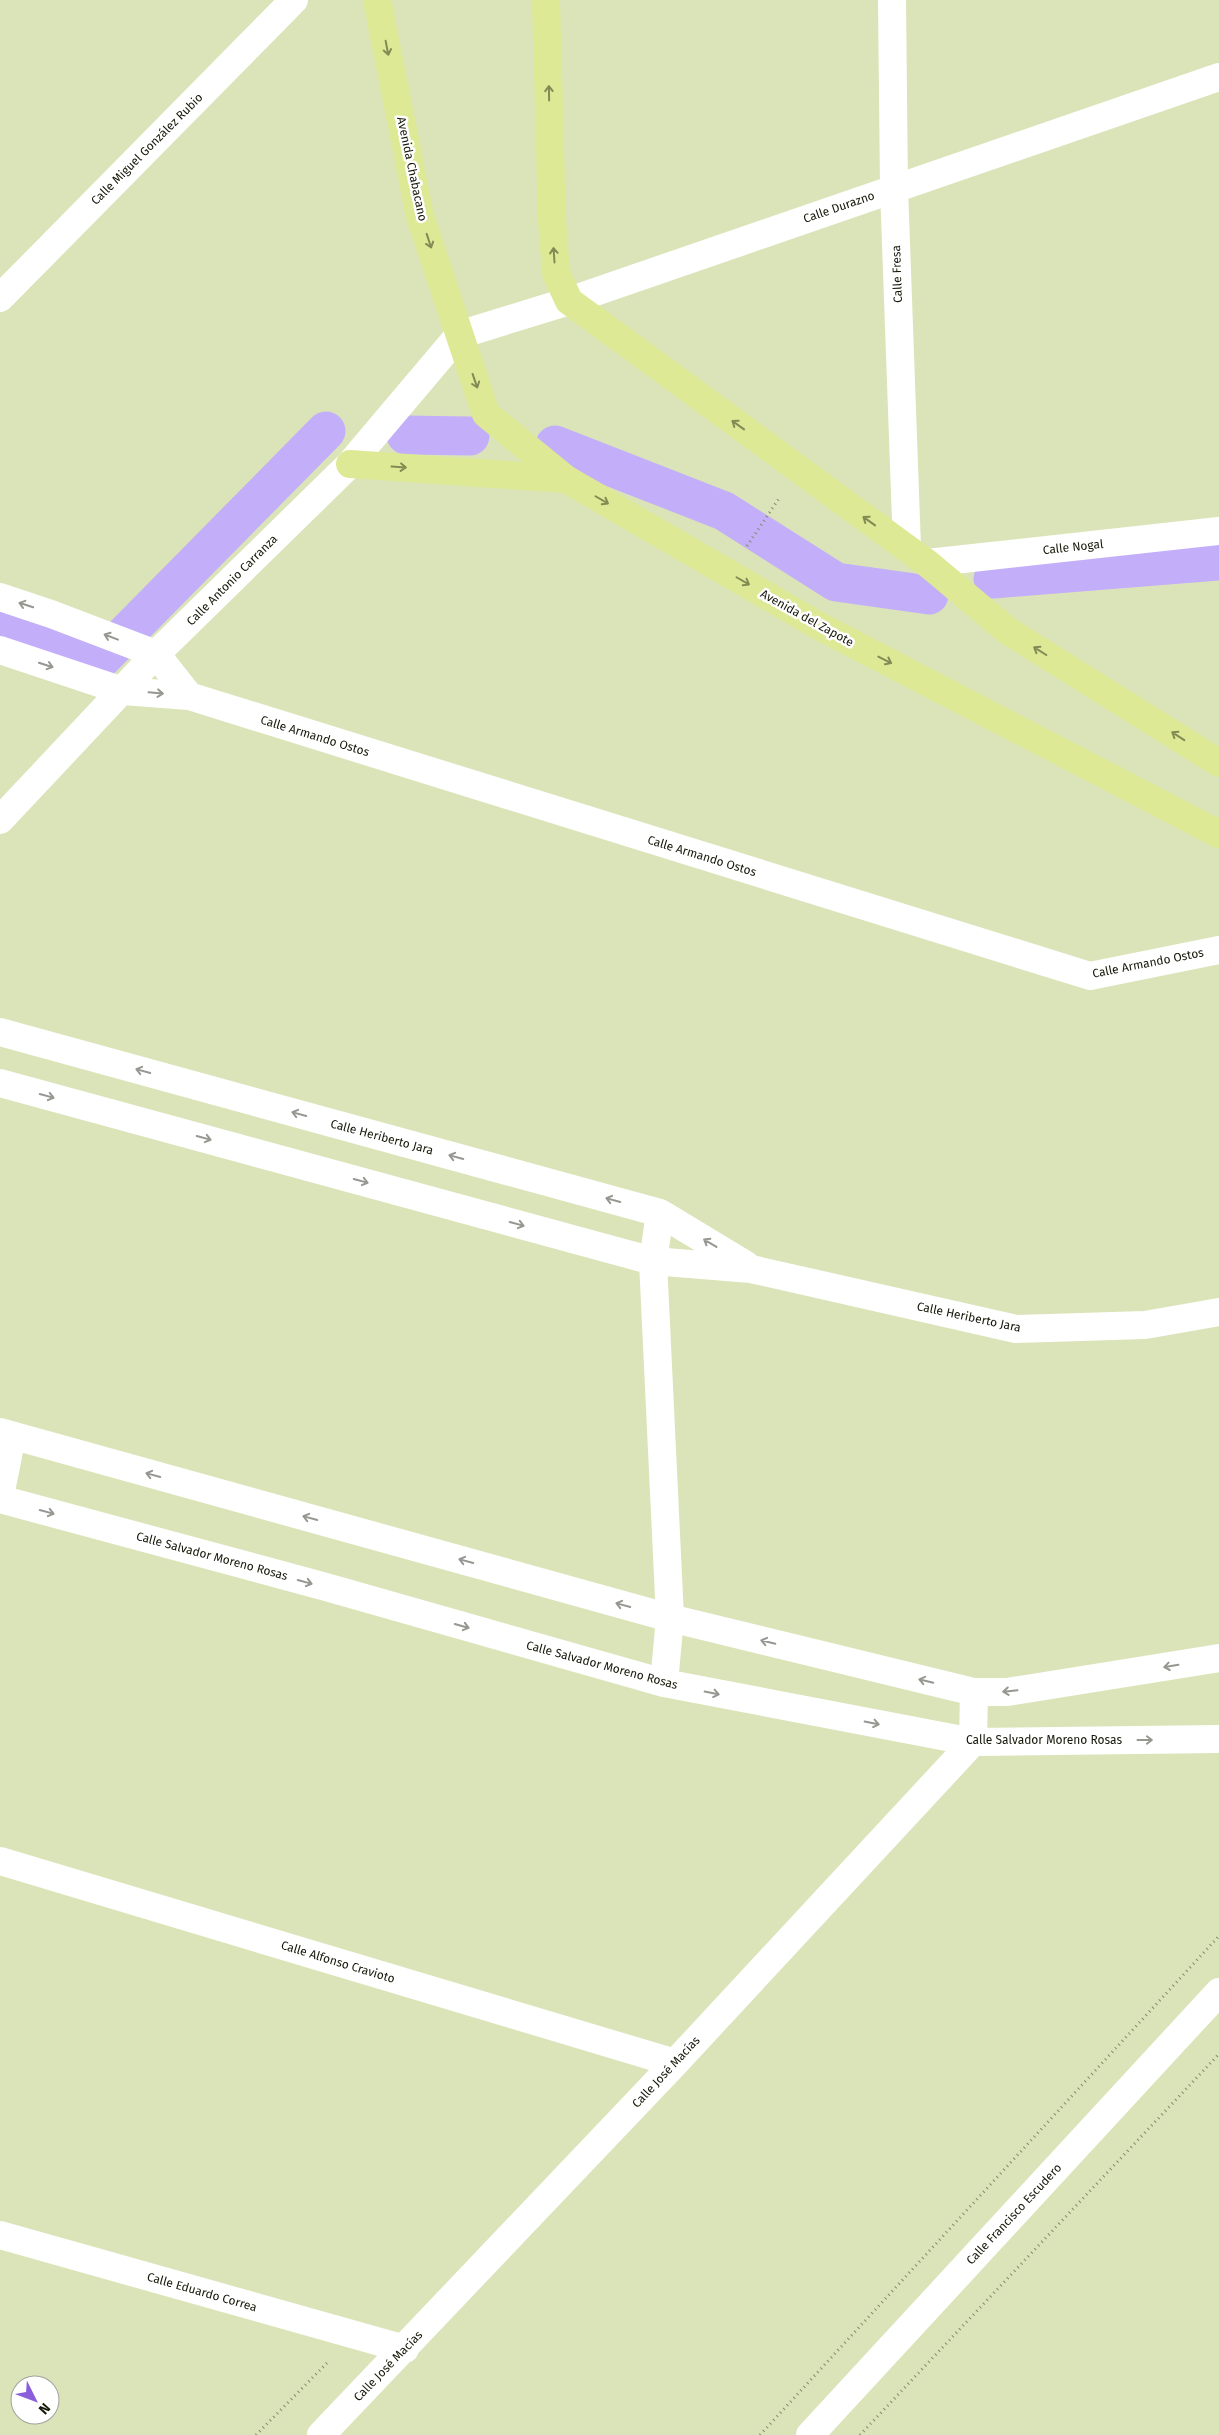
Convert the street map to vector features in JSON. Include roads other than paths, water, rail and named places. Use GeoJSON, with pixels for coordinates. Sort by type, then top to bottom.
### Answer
{"type":"FeatureCollection","features":[{"type":"Feature","properties":{"kind":"main road","name":"Avenida Chabacano"},"geometry":{"type":"LineString","coordinates":[[377,0],[420,216],[459,335]]}},
{"type":"Feature","properties":{"kind":"main road"},"geometry":{"type":"LineString","coordinates":[[546,0],[552,229],[556,273],[568,301],[917,556],[1008,632],[1219,763]]}},
{"type":"Feature","properties":{"kind":"main road","name":"Avenida del Zapote"},"geometry":{"type":"LineString","coordinates":[[459,335],[486,414],[566,479],[819,626],[1219,834]]}},
{"type":"Feature","properties":{"kind":"main road"},"geometry":{"type":"LineString","coordinates":[[350,464],[566,479]]}},
{"type":"Feature","properties":{"kind":"street","name":"Calle Miguel González Rubio"},"geometry":{"type":"LineString","coordinates":[[0,298],[294,0]]}},
{"type":"Feature","properties":{"kind":"street","name":"Calle Fresa"},"geometry":{"type":"LineString","coordinates":[[892,0],[894,188],[917,556]]}},
{"type":"Feature","properties":{"kind":"street","name":"Calle Durazno"},"geometry":{"type":"LineString","coordinates":[[459,335],[568,301],[1219,77]]}},
{"type":"Feature","properties":{"kind":"street","name":"Calle Antonio Carranza"},"geometry":{"type":"LineString","coordinates":[[0,820],[156,654],[350,464],[459,335]]}},
{"type":"Feature","properties":{"kind":"street","name":"Calle Nogal"},"geometry":{"type":"LineString","coordinates":[[917,556],[1219,531]]}},
{"type":"Feature","properties":{"kind":"street"},"geometry":{"type":"LineString","coordinates":[[0,596],[156,654],[189,696]]}},
{"type":"Feature","properties":{"kind":"street","name":"Calle Armando Ostos"},"geometry":{"type":"LineString","coordinates":[[0,650],[123,690],[189,696],[1090,976],[1219,950]]}},
{"type":"Feature","properties":{"kind":"street","name":"Calle Heriberto Jara"},"geometry":{"type":"LineString","coordinates":[[0,1032],[660,1213],[751,1269]]}},
{"type":"Feature","properties":{"kind":"street","name":"Calle Heriberto Jara"},"geometry":{"type":"LineString","coordinates":[[0,1083],[653,1261],[751,1269],[1016,1329],[1145,1325],[1219,1312]]}},
{"type":"Feature","properties":{"kind":"street"},"geometry":{"type":"LineString","coordinates":[[660,1213],[653,1261],[670,1618],[664,1684]]}},
{"type":"Feature","properties":{"kind":"street","name":"Calle Salvador Moreno Rosas"},"geometry":{"type":"LineString","coordinates":[[1219,1658],[1007,1692],[974,1692],[670,1618],[6,1434],[0,1497],[326,1587],[664,1684],[974,1742],[1219,1739]]}},
{"type":"Feature","properties":{"kind":"street"},"geometry":{"type":"LineString","coordinates":[[974,1692],[974,1742]]}},
{"type":"Feature","properties":{"kind":"street","name":"Calle José Macías"},"geometry":{"type":"LineString","coordinates":[[321,2435],[405,2349],[675,2063],[974,1742]]}},
{"type":"Feature","properties":{"kind":"street","name":"Calle Alfonso Cravioto"},"geometry":{"type":"LineString","coordinates":[[0,1861],[675,2063]]}},
{"type":"Feature","properties":{"kind":"street","name":"Calle Francisco Escudero"},"geometry":{"type":"LineString","coordinates":[[810,2435],[1219,1992]]}},
{"type":"Feature","properties":{"kind":"street","name":"Calle Eduardo Correa"},"geometry":{"type":"LineString","coordinates":[[0,2235],[405,2349]]}},
{"type":"Feature","properties":{"kind":"waterway"},"geometry":{"type":"LineString","coordinates":[[0,627],[99,661],[326,431]]}},
{"type":"Feature","properties":{"kind":"waterway"},"geometry":{"type":"LineString","coordinates":[[406,435],[470,436]]}},
{"type":"Feature","properties":{"kind":"waterway"},"geometry":{"type":"LineString","coordinates":[[555,445],[724,511],[836,582],[929,595]]}},
{"type":"Feature","properties":{"kind":"waterway"},"geometry":{"type":"LineString","coordinates":[[993,579],[1219,561]]}}]}
